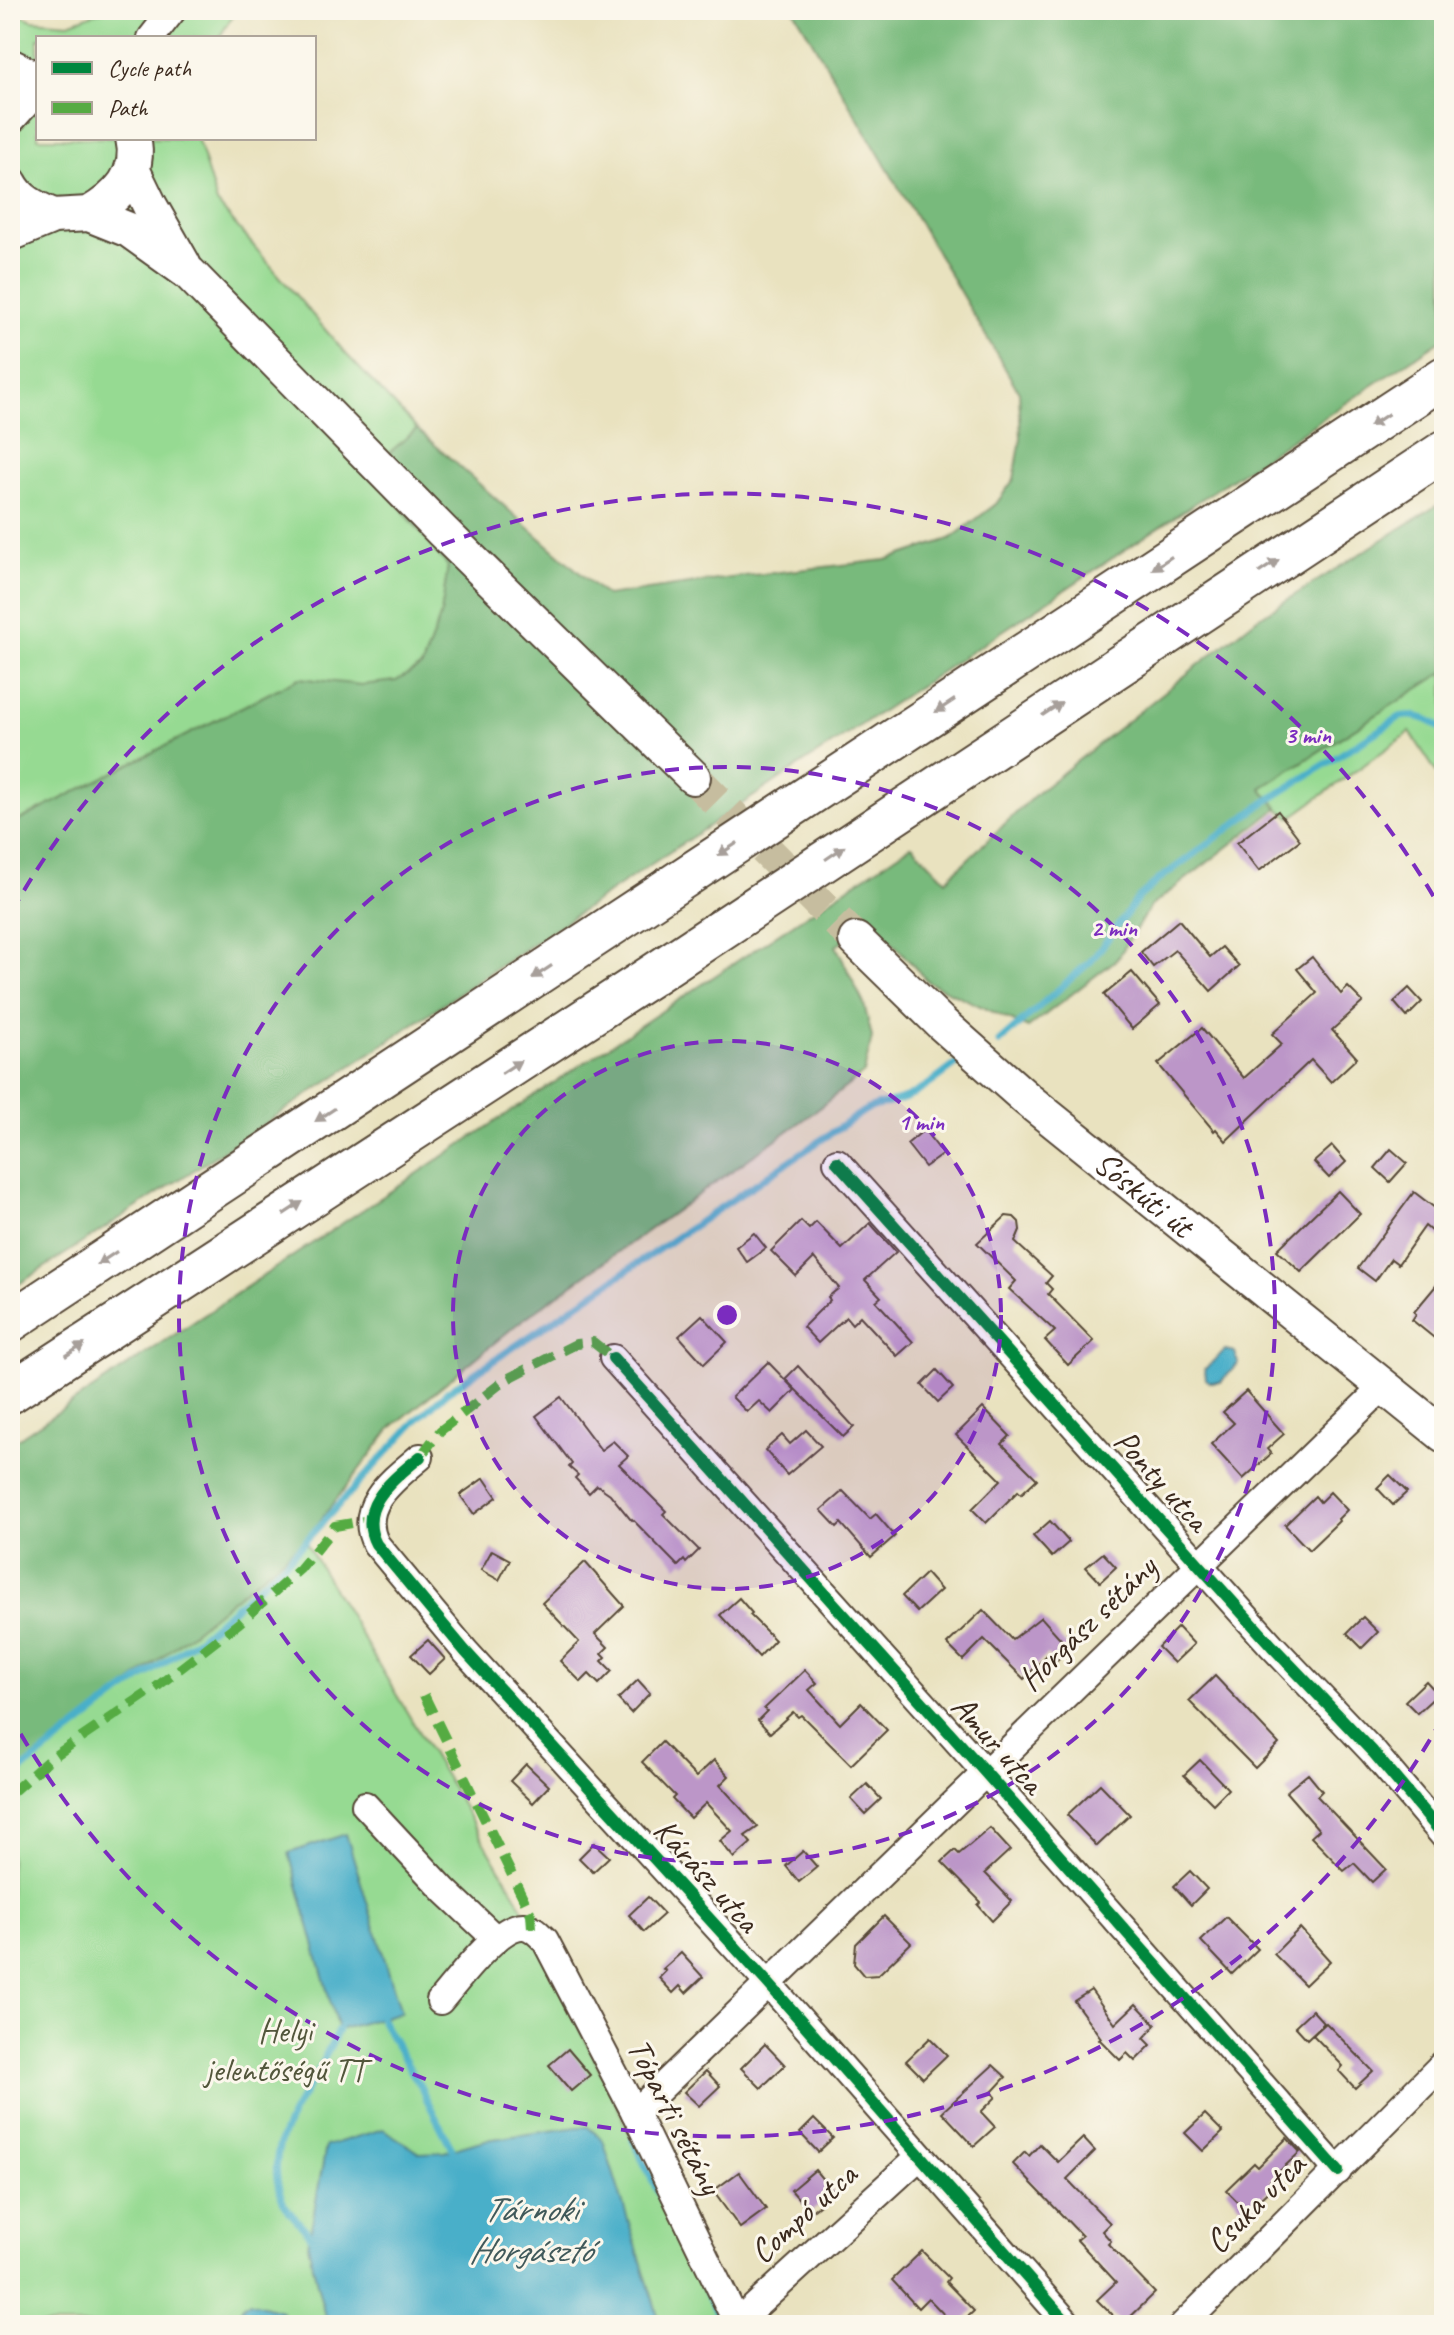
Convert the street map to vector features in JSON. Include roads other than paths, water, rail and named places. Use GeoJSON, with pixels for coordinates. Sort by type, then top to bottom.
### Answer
{"type":"FeatureCollection","features":[{"type":"Feature","properties":{"kind":"highway"},"geometry":{"type":"LineString","coordinates":[[10,1322],[1444,377]]}},
{"type":"Feature","properties":{"kind":"highway"},"geometry":{"type":"LineString","coordinates":[[10,1393],[641,982],[1444,451]]}},
{"type":"Feature","properties":{"kind":"main road"},"geometry":{"type":"LineString","coordinates":[[10,66],[36,79]]}},
{"type":"Feature","properties":{"kind":"main road"},"geometry":{"type":"LineString","coordinates":[[10,116],[28,96],[36,92]]}},
{"type":"Feature","properties":{"kind":"main road"},"geometry":{"type":"LineString","coordinates":[[89,214],[121,192],[132,154]]}},
{"type":"Feature","properties":{"kind":"main road"},"geometry":{"type":"LineString","coordinates":[[132,154],[150,206],[189,273]]}},
{"type":"Feature","properties":{"kind":"main road"},"geometry":{"type":"LineString","coordinates":[[10,183],[31,207],[53,216]]}},
{"type":"Feature","properties":{"kind":"main road"},"geometry":{"type":"LineString","coordinates":[[10,234],[53,216],[89,214],[129,230],[189,273],[442,531],[693,777]]}},
{"type":"Feature","properties":{"kind":"main road","name":"Sóskúti út"},"geometry":{"type":"LineString","coordinates":[[856,940],[941,1023],[1028,1100],[1444,1435]]}},
{"type":"Feature","properties":{"kind":"street"},"geometry":{"type":"LineString","coordinates":[[153,36],[173,10]]}},
{"type":"Feature","properties":{"kind":"street","name":"Ponty utca"},"geometry":{"type":"LineString","coordinates":[[837,1162],[1272,1646],[1365,1743],[1444,1836]]}},
{"type":"Feature","properties":{"kind":"street","name":"Amur utca"},"geometry":{"type":"LineString","coordinates":[[613,1358],[1338,2171]]}},
{"type":"Feature","properties":{"kind":"street","name":"Horgász sétány"},"geometry":{"type":"LineString","coordinates":[[635,2113],[1384,1386]]}},
{"type":"Feature","properties":{"kind":"street","name":"Kárász utca"},"geometry":{"type":"LineString","coordinates":[[420,1457],[398,1476],[372,1509],[369,1531],[376,1544],[465,1651],[767,1982],[1069,2325]]}},
{"type":"Feature","properties":{"kind":"street"},"geometry":{"type":"LineString","coordinates":[[365,1805],[445,1891],[496,1939],[440,2001]]}},
{"type":"Feature","properties":{"kind":"street","name":"Tóparti sétány"},"geometry":{"type":"LineString","coordinates":[[496,1939],[512,1928],[523,1926],[532,1928],[545,1940],[635,2113],[737,2324]]}},
{"type":"Feature","properties":{"kind":"street","name":"Csuka utca"},"geometry":{"type":"LineString","coordinates":[[1183,2325],[1444,2063]]}},
{"type":"Feature","properties":{"kind":"street","name":"Compó utca"},"geometry":{"type":"LineString","coordinates":[[737,2324],[919,2157]]}},
{"type":"Feature","properties":{"kind":"water"},"geometry":{"type":"Polygon","coordinates":[[[1225,1350],[1235,1352],[1238,1363],[1221,1382],[1210,1382],[1206,1379],[1205,1369],[1225,1350]]]}},
{"type":"Feature","properties":{"kind":"water"},"geometry":{"type":"Polygon","coordinates":[[[346,1834],[401,2012],[338,2030],[289,1853],[346,1834]]]}},
{"type":"Feature","properties":{"kind":"water","name":"Tárnoki Horgásztó"},"geometry":{"type":"Polygon","coordinates":[[[588,2127],[603,2140],[661,2325],[327,2325],[308,2245],[326,2146],[383,2129],[420,2153],[444,2152],[485,2140],[588,2127]]]}},
{"type":"Feature","properties":{"kind":"water"},"geometry":{"type":"Polygon","coordinates":[[[249,2302],[281,2311],[286,2325],[241,2325],[241,2309],[249,2302]]]}},
{"type":"Feature","properties":{"kind":"waterway"},"geometry":{"type":"LineString","coordinates":[[999,1042],[1092,960],[1139,897],[1264,803],[1400,717],[1423,718],[1444,730]]}},
{"type":"Feature","properties":{"kind":"waterway"},"geometry":{"type":"LineString","coordinates":[[10,1779],[118,1695],[199,1638],[285,1563],[416,1421],[447,1392],[864,1111],[915,1094],[958,1063]]}},
{"type":"Feature","properties":{"kind":"waterway"},"geometry":{"type":"LineString","coordinates":[[380,2018],[452,2149]]}},
{"type":"Feature","properties":{"kind":"waterway"},"geometry":{"type":"LineString","coordinates":[[314,2241],[284,2203],[276,2164],[278,2149],[289,2121],[338,2030]]}},
{"type":"Feature","properties":{"kind":"waterway"},"geometry":{"type":"LineString","coordinates":[[633,2140],[722,2325]]}},
{"type":"Feature","properties":{"kind":"tunnel"},"geometry":{"type":"LineString","coordinates":[[693,777],[856,940]]}},
{"type":"Feature","properties":{"kind":"park label","name":"Helyi jelentőségű TT"},"geometry":{"type":"Point","coordinates":[285,2050]}}]}
